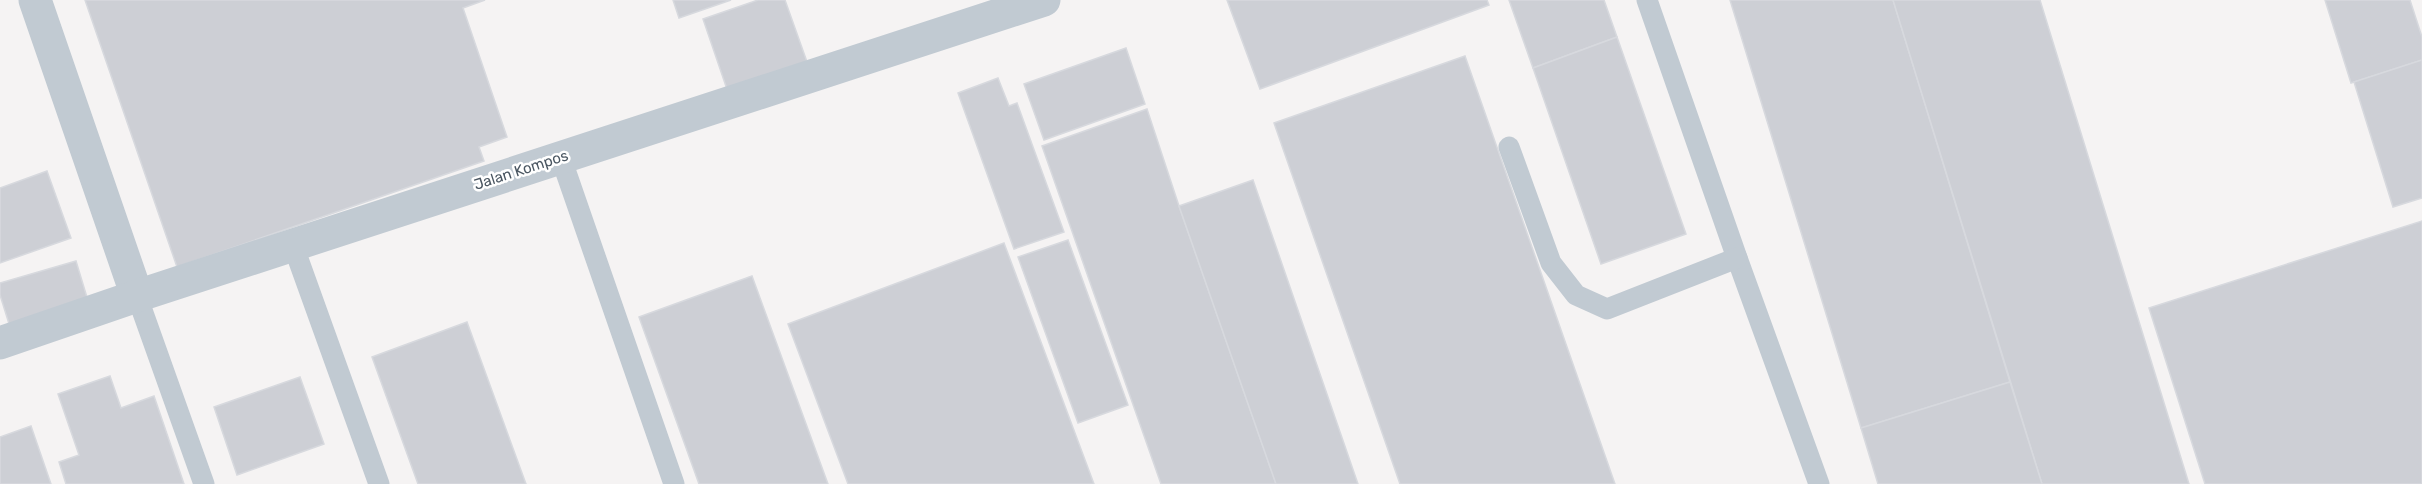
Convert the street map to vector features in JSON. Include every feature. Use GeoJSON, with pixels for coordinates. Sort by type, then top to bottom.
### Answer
{"type":"FeatureCollection","features":[{"type":"Feature","properties":{"kind":"street"},"geometry":{"type":"LineString","coordinates":[[35,0],[137,296]]}},
{"type":"Feature","properties":{"kind":"street","name":"Jalan Kompos"},"geometry":{"type":"LineString","coordinates":[[0,343],[137,296],[1044,0]]}},
{"type":"Feature","properties":{"kind":"lane"},"geometry":{"type":"LineString","coordinates":[[1647,0],[1819,484]]}},
{"type":"Feature","properties":{"kind":"lane"},"geometry":{"type":"LineString","coordinates":[[1509,147],[1551,263],[1576,295],[1607,309],[1737,258]]}},
{"type":"Feature","properties":{"kind":"lane"},"geometry":{"type":"LineString","coordinates":[[561,158],[674,484]]}},
{"type":"Feature","properties":{"kind":"lane"},"geometry":{"type":"LineString","coordinates":[[293,245],[379,484]]}},
{"type":"Feature","properties":{"kind":"lane"},"geometry":{"type":"LineString","coordinates":[[137,296],[204,484]]}},
{"type":"Feature","properties":{"kind":"building"},"geometry":{"type":"Polygon","coordinates":[[[85,0],[485,0],[463,8],[507,137],[479,147],[484,161],[177,267],[85,0]]]}},
{"type":"Feature","properties":{"kind":"building"},"geometry":{"type":"Polygon","coordinates":[[[673,0],[731,0],[679,18],[673,0]]]}},
{"type":"Feature","properties":{"kind":"building"},"geometry":{"type":"Polygon","coordinates":[[[758,0],[785,0],[811,73],[731,101],[703,19],[758,0]]]}},
{"type":"Feature","properties":{"kind":"building"},"geometry":{"type":"Polygon","coordinates":[[[1227,0],[1487,0],[1489,5],[1260,89],[1227,0]]]}},
{"type":"Feature","properties":{"kind":"building"},"geometry":{"type":"Polygon","coordinates":[[[1509,0],[1604,0],[1617,37],[1533,68],[1509,0]]]}},
{"type":"Feature","properties":{"kind":"building"},"geometry":{"type":"Polygon","coordinates":[[[1730,0],[1893,0],[2010,382],[1861,428],[1730,0]]]}},
{"type":"Feature","properties":{"kind":"building"},"geometry":{"type":"Polygon","coordinates":[[[1893,0],[2040,0],[2189,484],[2042,484],[1893,0]]]}},
{"type":"Feature","properties":{"kind":"building"},"geometry":{"type":"Polygon","coordinates":[[[2325,0],[2410,0],[2422,37],[2422,60],[2351,83],[2325,0]]]}},
{"type":"Feature","properties":{"kind":"building"},"geometry":{"type":"Polygon","coordinates":[[[1617,37],[1686,234],[1601,264],[1533,68],[1617,37]]]}},
{"type":"Feature","properties":{"kind":"building"},"geometry":{"type":"Polygon","coordinates":[[[1126,48],[1145,104],[1044,140],[1024,84],[1126,48]]]}},
{"type":"Feature","properties":{"kind":"building"},"geometry":{"type":"Polygon","coordinates":[[[1465,56],[1615,484],[1400,484],[1274,123],[1465,56]]]}},
{"type":"Feature","properties":{"kind":"building"},"geometry":{"type":"Polygon","coordinates":[[[2422,60],[2422,198],[2393,207],[2354,82],[2422,60]]]}},
{"type":"Feature","properties":{"kind":"building"},"geometry":{"type":"Polygon","coordinates":[[[998,78],[1009,106],[1017,103],[1064,232],[1014,249],[958,93],[998,78]]]}},
{"type":"Feature","properties":{"kind":"building"},"geometry":{"type":"Polygon","coordinates":[[[1147,109],[1276,484],[1161,484],[1042,146],[1147,109]]]}},
{"type":"Feature","properties":{"kind":"building"},"geometry":{"type":"Polygon","coordinates":[[[47,171],[71,238],[0,263],[0,188],[47,171]]]}},
{"type":"Feature","properties":{"kind":"building"},"geometry":{"type":"Polygon","coordinates":[[[1253,180],[1358,484],[1276,484],[1179,206],[1253,180]]]}},
{"type":"Feature","properties":{"kind":"building"},"geometry":{"type":"Polygon","coordinates":[[[2422,221],[2422,484],[2205,484],[2149,308],[2422,221]]]}},
{"type":"Feature","properties":{"kind":"building"},"geometry":{"type":"Polygon","coordinates":[[[1068,240],[1128,405],[1078,423],[1018,257],[1068,240]]]}},
{"type":"Feature","properties":{"kind":"building"},"geometry":{"type":"Polygon","coordinates":[[[1004,243],[1094,484],[848,484],[788,324],[1004,243]]]}},
{"type":"Feature","properties":{"kind":"building"},"geometry":{"type":"Polygon","coordinates":[[[76,261],[89,304],[10,327],[0,295],[0,283],[76,261]]]}},
{"type":"Feature","properties":{"kind":"building"},"geometry":{"type":"Polygon","coordinates":[[[752,276],[828,484],[699,484],[639,317],[752,276]]]}},
{"type":"Feature","properties":{"kind":"building"},"geometry":{"type":"Polygon","coordinates":[[[467,322],[526,484],[418,484],[372,357],[467,322]]]}},
{"type":"Feature","properties":{"kind":"building"},"geometry":{"type":"Polygon","coordinates":[[[110,376],[121,408],[154,396],[184,484],[66,484],[59,462],[79,455],[58,394],[110,376]]]}},
{"type":"Feature","properties":{"kind":"building"},"geometry":{"type":"Polygon","coordinates":[[[300,377],[324,444],[237,475],[214,407],[300,377]]]}},
{"type":"Feature","properties":{"kind":"building"},"geometry":{"type":"Polygon","coordinates":[[[2010,382],[2042,484],[1878,484],[1861,428],[2010,382]]]}},
{"type":"Feature","properties":{"kind":"building"},"geometry":{"type":"Polygon","coordinates":[[[31,426],[51,484],[0,484],[0,437],[31,426]]]}}]}
